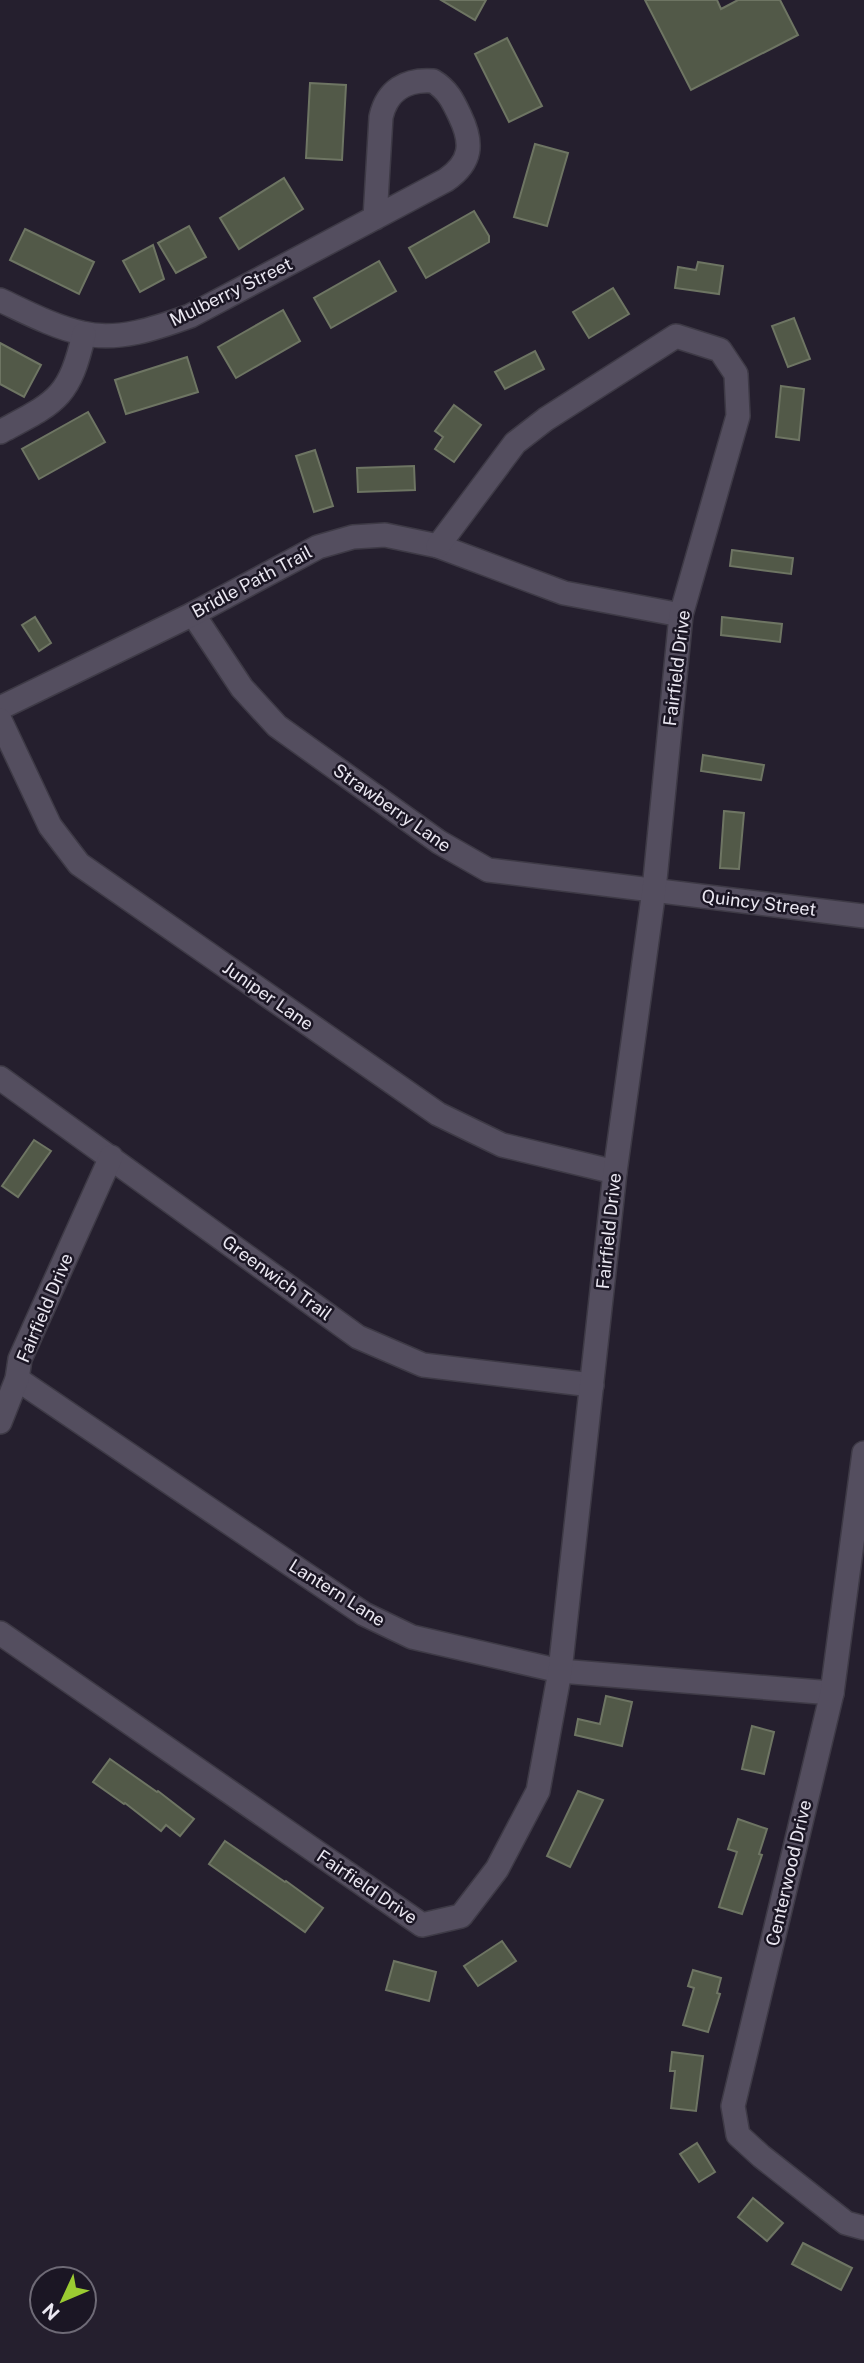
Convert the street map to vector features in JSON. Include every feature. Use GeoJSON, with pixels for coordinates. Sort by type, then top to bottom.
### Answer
{"type":"FeatureCollection","features":[{"type":"Feature","properties":{"kind":"street","name":"Mulberry Street"},"geometry":{"type":"LineString","coordinates":[[0,300],[84,334],[137,332],[190,316],[375,218],[446,180],[464,163],[468,151],[467,132],[451,96],[433,81],[410,82],[398,88],[383,106],[375,218]]}},
{"type":"Feature","properties":{"kind":"street"},"geometry":{"type":"LineString","coordinates":[[0,432],[40,411],[63,391],[76,367],[84,334]]}},
{"type":"Feature","properties":{"kind":"street","name":"Fairfield Drive"},"geometry":{"type":"LineString","coordinates":[[0,1633],[422,1925],[461,1916],[497,1869],[538,1791],[560,1671],[615,1172],[654,890],[681,615],[738,416],[736,374],[720,349],[676,337],[546,419],[515,443],[438,545]]}},
{"type":"Feature","properties":{"kind":"street","name":"Bridle Path Trail"},"geometry":{"type":"LineString","coordinates":[[0,708],[193,614],[318,547],[353,537],[385,535],[438,545],[564,593],[681,615]]}},
{"type":"Feature","properties":{"kind":"street","name":"Strawberry Lane"},"geometry":{"type":"LineString","coordinates":[[193,614],[242,688],[277,726],[439,842],[488,870],[654,890]]}},
{"type":"Feature","properties":{"kind":"street","name":"Juniper Lane"},"geometry":{"type":"LineString","coordinates":[[0,720],[50,826],[79,864],[438,1114],[502,1145],[615,1172]]}},
{"type":"Feature","properties":{"kind":"street","name":"Quincy Street"},"geometry":{"type":"LineString","coordinates":[[654,890],[864,916]]}},
{"type":"Feature","properties":{"kind":"street","name":"Greenwich Trail"},"geometry":{"type":"LineString","coordinates":[[0,1078],[358,1337],[423,1365],[592,1385]]}},
{"type":"Feature","properties":{"kind":"street","name":"Fairfield Drive"},"geometry":{"type":"LineString","coordinates":[[0,1422],[17,1378],[20,1359],[111,1157]]}},
{"type":"Feature","properties":{"kind":"street","name":"Lantern Lane"},"geometry":{"type":"LineString","coordinates":[[17,1378],[363,1614],[412,1637],[560,1671],[832,1693]]}},
{"type":"Feature","properties":{"kind":"street","name":"Centerwood Drive"},"geometry":{"type":"LineString","coordinates":[[864,1453],[832,1693],[733,2106],[738,2135],[846,2223],[864,2228]]}},
{"type":"Feature","properties":{"kind":"building"},"geometry":{"type":"Polygon","coordinates":[[[441,0],[486,0],[475,20],[441,0]]]}},
{"type":"Feature","properties":{"kind":"building"},"geometry":{"type":"Polygon","coordinates":[[[645,0],[717,0],[721,9],[738,0],[780,0],[798,35],[691,90],[645,0]]]}},
{"type":"Feature","properties":{"kind":"building"},"geometry":{"type":"Polygon","coordinates":[[[507,38],[542,106],[509,122],[475,54],[507,38]]]}},
{"type":"Feature","properties":{"kind":"building"},"geometry":{"type":"Polygon","coordinates":[[[310,83],[346,85],[342,160],[306,158],[310,83]]]}},
{"type":"Feature","properties":{"kind":"building"},"geometry":{"type":"Polygon","coordinates":[[[535,144],[568,153],[547,226],[514,217],[535,144]]]}},
{"type":"Feature","properties":{"kind":"building"},"geometry":{"type":"Polygon","coordinates":[[[284,178],[303,209],[239,249],[220,218],[284,178]]]}},
{"type":"Feature","properties":{"kind":"building"},"geometry":{"type":"Polygon","coordinates":[[[474,211],[489,236],[489,242],[426,278],[409,248],[474,211]]]}},
{"type":"Feature","properties":{"kind":"building"},"geometry":{"type":"Polygon","coordinates":[[[189,226],[206,257],[176,273],[158,243],[189,226]]]}},
{"type":"Feature","properties":{"kind":"building"},"geometry":{"type":"Polygon","coordinates":[[[25,229],[94,262],[79,294],[10,260],[25,229]]]}},
{"type":"Feature","properties":{"kind":"building"},"geometry":{"type":"Polygon","coordinates":[[[153,245],[164,279],[140,292],[123,261],[153,245]]]}},
{"type":"Feature","properties":{"kind":"building"},"geometry":{"type":"Polygon","coordinates":[[[379,261],[396,291],[331,328],[314,298],[379,261]]]}},
{"type":"Feature","properties":{"kind":"building"},"geometry":{"type":"Polygon","coordinates":[[[698,262],[723,266],[719,294],[675,288],[678,267],[696,270],[698,262]]]}},
{"type":"Feature","properties":{"kind":"building"},"geometry":{"type":"Polygon","coordinates":[[[613,288],[629,314],[589,338],[573,312],[613,288]]]}},
{"type":"Feature","properties":{"kind":"building"},"geometry":{"type":"Polygon","coordinates":[[[283,310],[300,341],[236,378],[218,347],[283,310]]]}},
{"type":"Feature","properties":{"kind":"building"},"geometry":{"type":"Polygon","coordinates":[[[794,318],[810,359],[788,367],[772,326],[794,318]]]}},
{"type":"Feature","properties":{"kind":"building"},"geometry":{"type":"Polygon","coordinates":[[[0,343],[41,365],[24,397],[0,384],[0,343]]]}},
{"type":"Feature","properties":{"kind":"building"},"geometry":{"type":"Polygon","coordinates":[[[535,351],[544,369],[505,389],[495,372],[535,351]]]}},
{"type":"Feature","properties":{"kind":"building"},"geometry":{"type":"Polygon","coordinates":[[[187,357],[198,392],[126,414],[115,380],[187,357]]]}},
{"type":"Feature","properties":{"kind":"building"},"geometry":{"type":"Polygon","coordinates":[[[781,386],[804,389],[799,440],[776,437],[781,386]]]}},
{"type":"Feature","properties":{"kind":"building"},"geometry":{"type":"Polygon","coordinates":[[[454,405],[481,425],[454,462],[435,449],[443,437],[435,431],[454,405]]]}},
{"type":"Feature","properties":{"kind":"building"},"geometry":{"type":"Polygon","coordinates":[[[88,412],[105,442],[39,479],[22,449],[88,412]]]}},
{"type":"Feature","properties":{"kind":"building"},"geometry":{"type":"Polygon","coordinates":[[[315,450],[333,506],[314,512],[296,456],[315,450]]]}},
{"type":"Feature","properties":{"kind":"building"},"geometry":{"type":"Polygon","coordinates":[[[414,466],[415,490],[358,492],[357,468],[414,466]]]}},
{"type":"Feature","properties":{"kind":"building"},"geometry":{"type":"Polygon","coordinates":[[[732,550],[793,558],[791,574],[730,566],[732,550]]]}},
{"type":"Feature","properties":{"kind":"building"},"geometry":{"type":"Polygon","coordinates":[[[35,617],[51,643],[39,651],[22,625],[35,617]]]}},
{"type":"Feature","properties":{"kind":"building"},"geometry":{"type":"Polygon","coordinates":[[[722,617],[782,624],[780,642],[721,635],[722,617]]]}},
{"type":"Feature","properties":{"kind":"building"},"geometry":{"type":"Polygon","coordinates":[[[703,755],[764,765],[761,780],[701,771],[703,755]]]}},
{"type":"Feature","properties":{"kind":"building"},"geometry":{"type":"Polygon","coordinates":[[[724,811],[744,813],[739,869],[720,868],[724,811]]]}},
{"type":"Feature","properties":{"kind":"building"},"geometry":{"type":"Polygon","coordinates":[[[34,1140],[51,1151],[18,1197],[2,1186],[34,1140]]]}},
{"type":"Feature","properties":{"kind":"building"},"geometry":{"type":"Polygon","coordinates":[[[606,1696],[632,1702],[622,1746],[575,1735],[578,1719],[600,1724],[606,1696]]]}},
{"type":"Feature","properties":{"kind":"building"},"geometry":{"type":"Polygon","coordinates":[[[752,1726],[774,1732],[764,1774],[742,1769],[752,1726]]]}},
{"type":"Feature","properties":{"kind":"building"},"geometry":{"type":"Polygon","coordinates":[[[110,1759],[194,1819],[180,1836],[166,1825],[161,1831],[93,1782],[110,1759]]]}},
{"type":"Feature","properties":{"kind":"building"},"geometry":{"type":"Polygon","coordinates":[[[578,1791],[603,1800],[570,1867],[547,1856],[578,1791]]]}},
{"type":"Feature","properties":{"kind":"building"},"geometry":{"type":"Polygon","coordinates":[[[738,1819],[767,1829],[759,1854],[762,1855],[742,1914],[719,1907],[737,1852],[728,1849],[738,1819]]]}},
{"type":"Feature","properties":{"kind":"building"},"geometry":{"type":"Polygon","coordinates":[[[225,1841],[323,1908],[305,1932],[209,1864],[225,1841]]]}},
{"type":"Feature","properties":{"kind":"building"},"geometry":{"type":"Polygon","coordinates":[[[502,1941],[516,1961],[478,1986],[464,1966],[502,1941]]]}},
{"type":"Feature","properties":{"kind":"building"},"geometry":{"type":"Polygon","coordinates":[[[394,1961],[436,1972],[429,2001],[386,1990],[394,1961]]]}},
{"type":"Feature","properties":{"kind":"building"},"geometry":{"type":"Polygon","coordinates":[[[693,1970],[721,1978],[717,1993],[720,1994],[708,2032],[683,2025],[694,1988],[688,1986],[693,1970]]]}},
{"type":"Feature","properties":{"kind":"building"},"geometry":{"type":"Polygon","coordinates":[[[672,2052],[703,2056],[696,2111],[671,2108],[675,2071],[670,2071],[672,2052]]]}},
{"type":"Feature","properties":{"kind":"building"},"geometry":{"type":"Polygon","coordinates":[[[697,2143],[715,2172],[699,2182],[680,2154],[697,2143]]]}},
{"type":"Feature","properties":{"kind":"building"},"geometry":{"type":"Polygon","coordinates":[[[753,2198],[783,2223],[767,2241],[738,2217],[753,2198]]]}},
{"type":"Feature","properties":{"kind":"building"},"geometry":{"type":"Polygon","coordinates":[[[803,2243],[852,2268],[841,2290],[792,2264],[803,2243]]]}}]}
